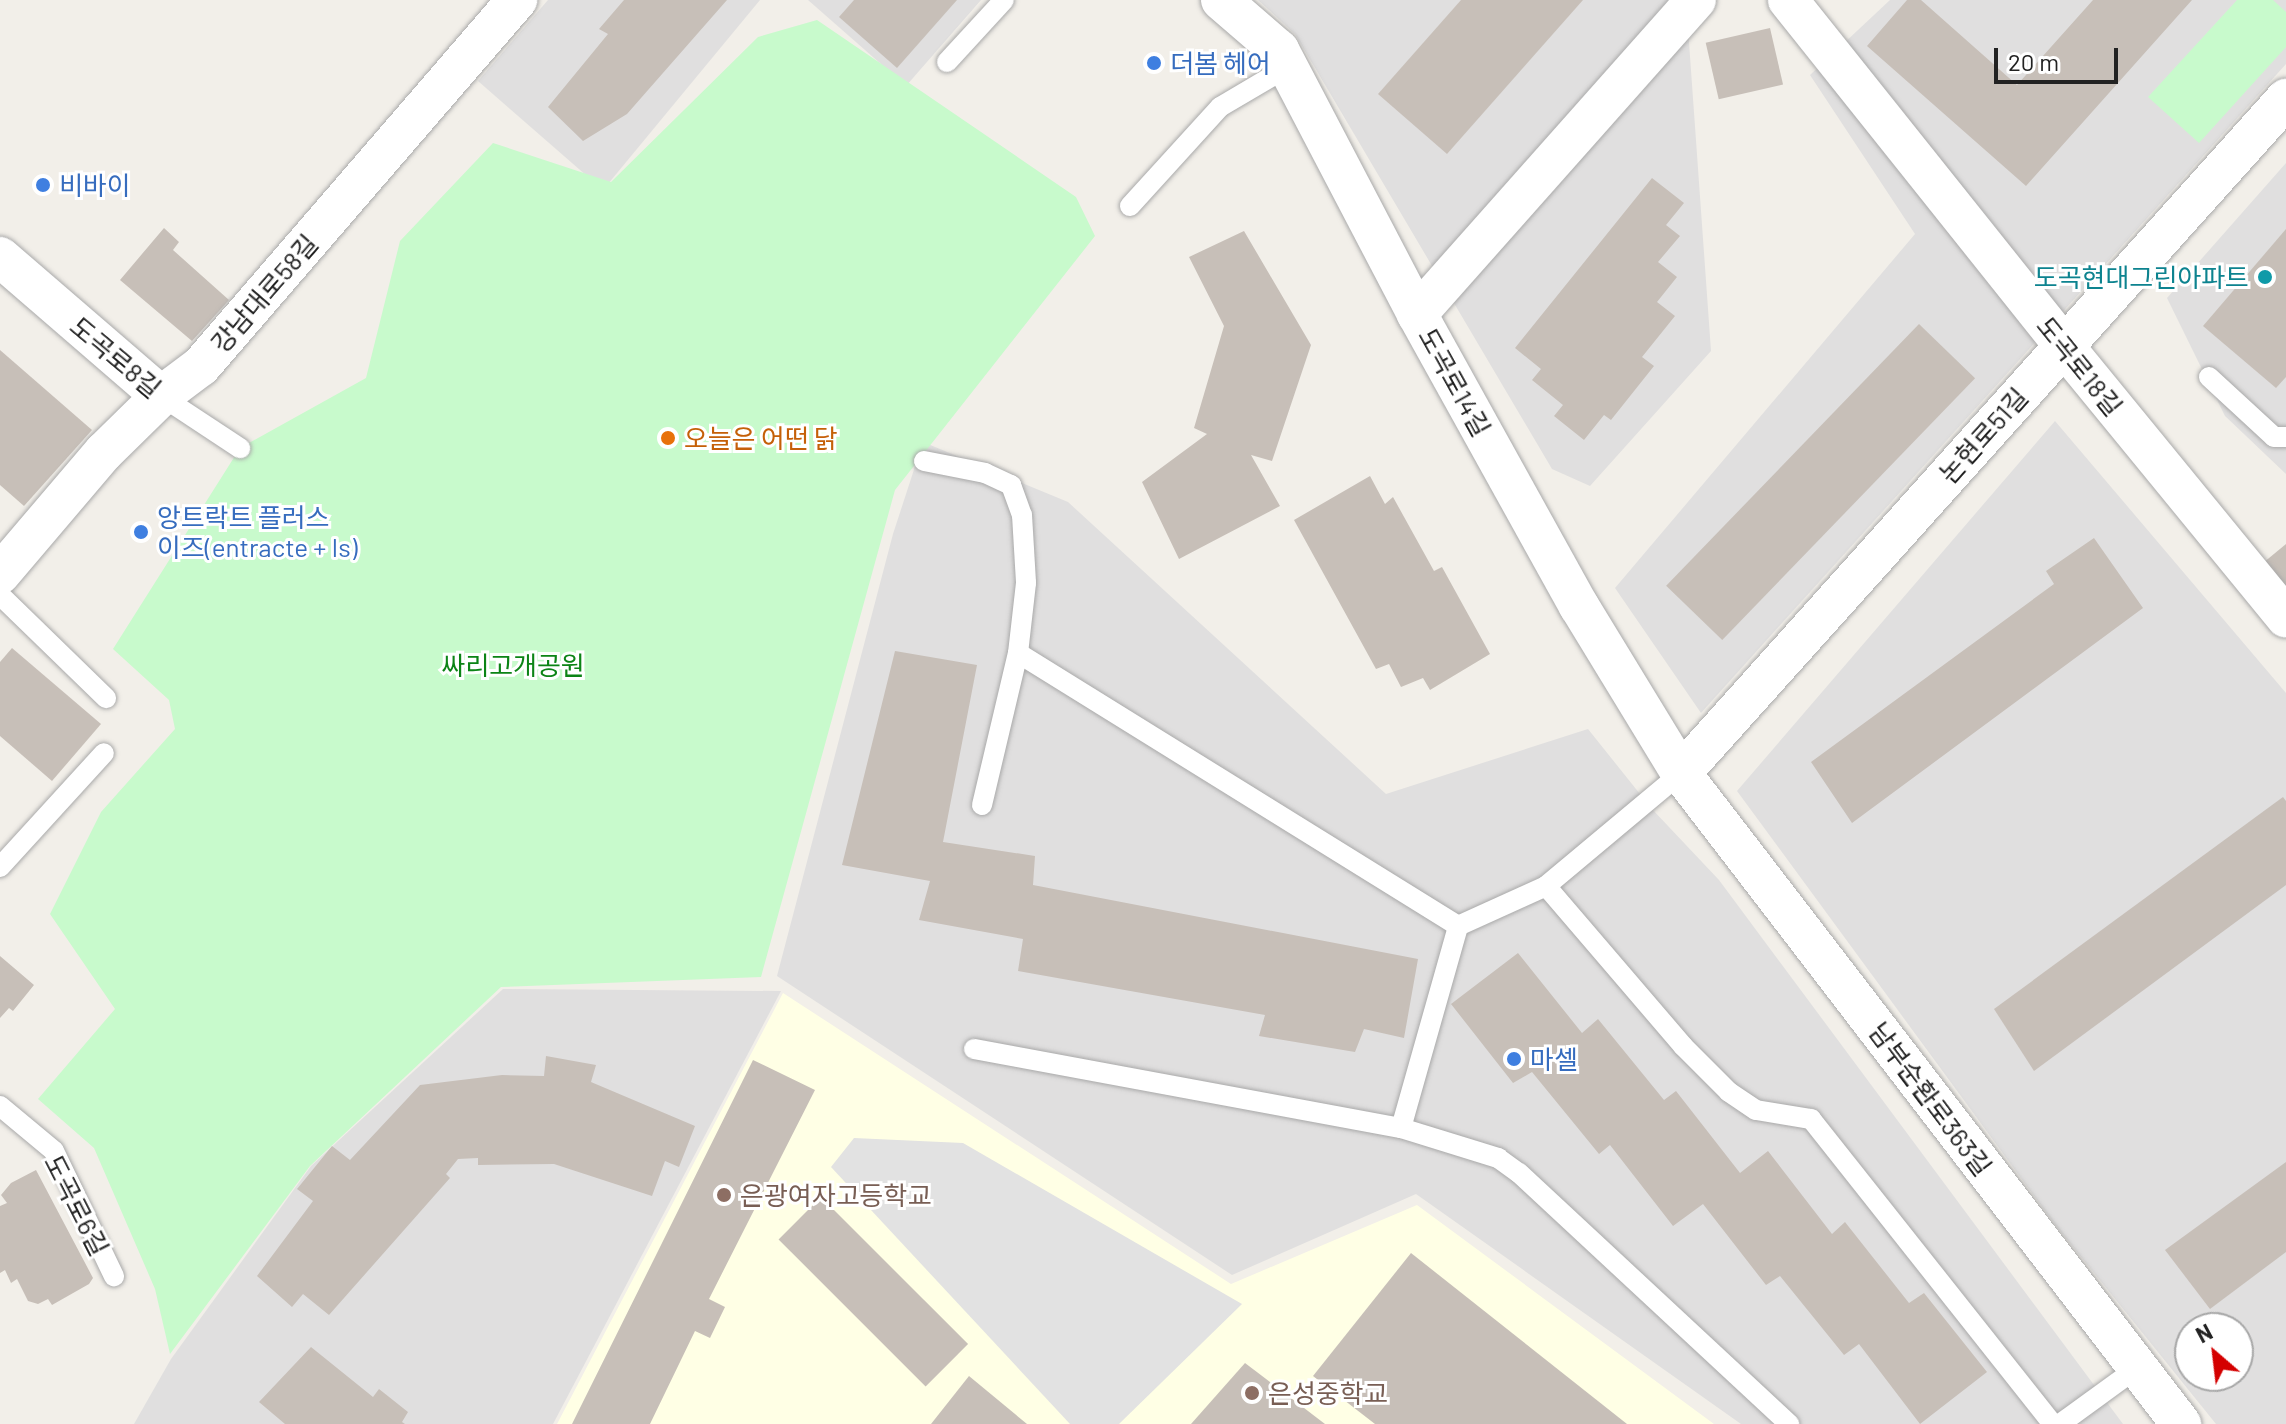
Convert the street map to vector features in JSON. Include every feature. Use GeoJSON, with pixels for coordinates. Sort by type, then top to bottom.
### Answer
{"type":"FeatureCollection","features":[{"type":"Feature","properties":{"kind":"street","name":"강남대로58길"},"geometry":{"type":"LineString","coordinates":[[0,574],[104,452],[161,396],[201,366],[517,0]]}},
{"type":"Feature","properties":{"kind":"street","name":"도곡로14길"},"geometry":{"type":"LineString","coordinates":[[1221,0],[1279,50],[1417,314],[1579,606],[1681,773]]}},
{"type":"Feature","properties":{"kind":"street"},"geometry":{"type":"LineString","coordinates":[[1417,314],[1696,0]]}},
{"type":"Feature","properties":{"kind":"street","name":"도곡로18길"},"geometry":{"type":"LineString","coordinates":[[1788,0],[2063,345],[2286,617]]}},
{"type":"Feature","properties":{"kind":"street","name":"논현로51길"},"geometry":{"type":"LineString","coordinates":[[1681,773],[2286,99]]}},
{"type":"Feature","properties":{"kind":"street","name":"도곡로8길"},"geometry":{"type":"LineString","coordinates":[[0,257],[161,396]]}},
{"type":"Feature","properties":{"kind":"street","name":"남부순환로363길"},"geometry":{"type":"LineString","coordinates":[[1681,773],[2181,1424]]}},
{"type":"Feature","properties":{"kind":"lane"},"geometry":{"type":"LineString","coordinates":[[947,62],[1004,0]]}},
{"type":"Feature","properties":{"kind":"lane"},"geometry":{"type":"LineString","coordinates":[[1130,206],[1220,107],[1288,67]]}},
{"type":"Feature","properties":{"kind":"lane"},"geometry":{"type":"LineString","coordinates":[[2209,377],[2274,437],[2286,437]]}},
{"type":"Feature","properties":{"kind":"lane","name":"도곡로8길"},"geometry":{"type":"LineString","coordinates":[[161,396],[240,448]]}},
{"type":"Feature","properties":{"kind":"lane"},"geometry":{"type":"LineString","coordinates":[[924,461],[985,473],[1011,485],[1022,515],[1026,583],[1018,653],[982,805]]}},
{"type":"Feature","properties":{"kind":"lane"},"geometry":{"type":"LineString","coordinates":[[0,595],[106,698]]}},
{"type":"Feature","properties":{"kind":"lane"},"geometry":{"type":"LineString","coordinates":[[1018,653],[1458,926]]}},
{"type":"Feature","properties":{"kind":"lane"},"geometry":{"type":"LineString","coordinates":[[0,867],[104,753]]}},
{"type":"Feature","properties":{"kind":"lane"},"geometry":{"type":"LineString","coordinates":[[1401,1128],[1458,926],[1546,886],[1681,773]]}},
{"type":"Feature","properties":{"kind":"lane"},"geometry":{"type":"LineString","coordinates":[[1546,886],[1683,1046],[1729,1092],[1756,1110],[1811,1119],[2053,1424]]}},
{"type":"Feature","properties":{"kind":"lane"},"geometry":{"type":"LineString","coordinates":[[974,1049],[1401,1128],[1498,1158],[1519,1173],[1789,1424]]}},
{"type":"Feature","properties":{"kind":"lane","name":"도곡로6길"},"geometry":{"type":"LineString","coordinates":[[0,1106],[54,1151],[114,1276]]}},
{"type":"Feature","properties":{"kind":"lane"},"geometry":{"type":"LineString","coordinates":[[2060,1424],[2137,1368]]}},
{"type":"Feature","properties":{"kind":"shaded area"},"geometry":{"type":"Polygon","coordinates":[[[548,0],[760,0],[603,190],[478,81],[548,0]]]}},
{"type":"Feature","properties":{"kind":"shaded area"},"geometry":{"type":"Polygon","coordinates":[[[808,0],[981,0],[906,86],[808,0]]]}},
{"type":"Feature","properties":{"kind":"shaded area"},"geometry":{"type":"Polygon","coordinates":[[[1258,0],[1686,0],[1711,351],[1590,486],[1552,469],[1295,34],[1258,0]]]}},
{"type":"Feature","properties":{"kind":"shaded area"},"geometry":{"type":"Polygon","coordinates":[[[1890,0],[2286,0],[2286,64],[1701,713],[1615,588],[1915,234],[1810,75],[1890,0]]]}},
{"type":"Feature","properties":{"kind":"shaded area"},"geometry":{"type":"Polygon","coordinates":[[[2286,163],[2286,474],[2225,416],[2167,298],[2286,163]]]}},
{"type":"Feature","properties":{"kind":"shaded area"},"geometry":{"type":"Polygon","coordinates":[[[2055,421],[2286,693],[2286,1424],[2216,1424],[2190,1392],[2254,1392],[2254,1312],[2174,1312],[2174,1372],[2057,1227],[1737,791],[2055,421]]]}},
{"type":"Feature","properties":{"kind":"shaded area"},"geometry":{"type":"Polygon","coordinates":[[[923,442],[1068,502],[1386,794],[1588,729],[1652,809],[1719,880],[2123,1424],[1741,1424],[1416,1194],[1232,1275],[777,976],[893,534],[923,442]]]}},
{"type":"Feature","properties":{"kind":"shaded area"},"geometry":{"type":"Polygon","coordinates":[[[503,989],[781,991],[553,1424],[134,1424],[171,1359],[311,1166],[503,989]]]}},
{"type":"Feature","properties":{"kind":"shaded area"},"geometry":{"type":"Polygon","coordinates":[[[783,993],[1231,1284],[1417,1205],[1714,1424],[557,1424],[783,993]]]}},
{"type":"Feature","properties":{"kind":"shaded area"},"geometry":{"type":"Polygon","coordinates":[[[854,1138],[963,1143],[1242,1304],[1119,1424],[1070,1424],[831,1167],[854,1138]]]}},
{"type":"Feature","properties":{"kind":"green space"},"geometry":{"type":"Polygon","coordinates":[[[2237,0],[2273,0],[2286,12],[2286,47],[2199,143],[2148,97],[2237,0]]]}},
{"type":"Feature","properties":{"kind":"green space","name":"싸리고개공원"},"geometry":{"type":"Polygon","coordinates":[[[817,20],[1076,197],[1095,236],[895,490],[761,977],[501,987],[310,1166],[170,1354],[155,1289],[94,1148],[38,1099],[115,1009],[50,914],[101,812],[175,729],[169,700],[113,649],[240,448],[366,378],[400,241],[493,143],[611,182],[758,37],[817,20]]]}},
{"type":"Feature","properties":{"kind":"building"},"geometry":{"type":"Polygon","coordinates":[[[624,0],[727,0],[627,114],[583,141],[548,107],[608,34],[599,29],[624,0]]]}},
{"type":"Feature","properties":{"kind":"building"},"geometry":{"type":"Polygon","coordinates":[[[854,0],[957,0],[897,68],[839,17],[854,0]]]}},
{"type":"Feature","properties":{"kind":"building"},"geometry":{"type":"Polygon","coordinates":[[[1461,0],[1583,0],[1447,154],[1378,94],[1461,0]]]}},
{"type":"Feature","properties":{"kind":"building"},"geometry":{"type":"Polygon","coordinates":[[[1907,0],[1921,0],[2017,85],[2093,0],[2192,0],[2026,186],[1867,46],[1907,0]]]}},
{"type":"Feature","properties":{"kind":"building"},"geometry":{"type":"Polygon","coordinates":[[[1770,28],[1783,85],[1719,99],[1706,43],[1770,28]]]}},
{"type":"Feature","properties":{"kind":"building"},"geometry":{"type":"Polygon","coordinates":[[[1652,178],[1684,203],[1666,225],[1680,236],[1658,262],[1677,277],[1657,302],[1675,316],[1642,357],[1654,366],[1611,420],[1604,415],[1584,440],[1554,416],[1563,405],[1532,380],[1541,369],[1515,348],[1652,178]]]}},
{"type":"Feature","properties":{"kind":"building"},"geometry":{"type":"Polygon","coordinates":[[[164,228],[179,242],[173,250],[229,300],[192,341],[120,280],[164,228]]]}},
{"type":"Feature","properties":{"kind":"building","name":"도곡현대그린아파트"},"geometry":{"type":"Polygon","coordinates":[[[2286,229],[2286,377],[2276,388],[2203,326],[2286,229]]]}},
{"type":"Feature","properties":{"kind":"building"},"geometry":{"type":"Polygon","coordinates":[[[1244,231],[1311,345],[1272,461],[1251,455],[1280,506],[1179,559],[1142,482],[1207,434],[1194,428],[1224,326],[1189,257],[1244,231]]]}},
{"type":"Feature","properties":{"kind":"building"},"geometry":{"type":"Polygon","coordinates":[[[1919,324],[1975,378],[1722,640],[1666,586],[1919,324]]]}},
{"type":"Feature","properties":{"kind":"building"},"geometry":{"type":"Polygon","coordinates":[[[0,350],[92,430],[24,506],[0,485],[0,350]]]}},
{"type":"Feature","properties":{"kind":"building"},"geometry":{"type":"Polygon","coordinates":[[[1370,476],[1385,504],[1393,497],[1434,571],[1442,567],[1490,654],[1430,690],[1423,678],[1401,687],[1389,664],[1376,669],[1294,520],[1370,476]]]}},
{"type":"Feature","properties":{"kind":"building"},"geometry":{"type":"Polygon","coordinates":[[[2094,538],[2143,608],[1852,823],[1811,762],[2054,584],[2046,571],[2094,538]]]}},
{"type":"Feature","properties":{"kind":"building"},"geometry":{"type":"Polygon","coordinates":[[[2286,544],[2286,591],[2263,563],[2286,544]]]}},
{"type":"Feature","properties":{"kind":"building"},"geometry":{"type":"Polygon","coordinates":[[[12,648],[101,724],[52,781],[0,736],[0,662],[12,648]]]}},
{"type":"Feature","properties":{"kind":"building"},"geometry":{"type":"Polygon","coordinates":[[[895,651],[977,665],[943,842],[1035,856],[1033,885],[1418,959],[1404,1038],[1364,1029],[1355,1052],[1259,1036],[1265,1015],[1018,971],[1023,939],[919,920],[930,881],[842,865],[895,651]]]}},
{"type":"Feature","properties":{"kind":"building"},"geometry":{"type":"Polygon","coordinates":[[[2283,797],[2286,801],[2286,885],[2034,1071],[1994,1009],[2283,797]]]}},
{"type":"Feature","properties":{"kind":"building"},"geometry":{"type":"Polygon","coordinates":[[[1518,953],[1582,1033],[1598,1019],[1664,1100],[1676,1091],[1740,1173],[1768,1151],[1832,1234],[1845,1222],[1909,1303],[1924,1293],[1987,1372],[1920,1424],[1859,1344],[1844,1355],[1780,1276],[1766,1285],[1703,1204],[1673,1226],[1610,1145],[1599,1154],[1532,1072],[1513,1083],[1451,1004],[1518,953]]]}},
{"type":"Feature","properties":{"kind":"building"},"geometry":{"type":"Polygon","coordinates":[[[0,956],[34,985],[13,1011],[9,1008],[0,1018],[0,956]]]}},
{"type":"Feature","properties":{"kind":"building"},"geometry":{"type":"Polygon","coordinates":[[[546,1056],[596,1065],[591,1082],[695,1126],[679,1167],[665,1161],[652,1196],[554,1164],[478,1165],[478,1158],[458,1159],[446,1174],[450,1178],[329,1315],[303,1294],[292,1307],[257,1276],[313,1201],[297,1189],[332,1146],[350,1160],[420,1085],[502,1075],[544,1076],[546,1056]]]}},
{"type":"Feature","properties":{"kind":"building","name":"은광여자고등학교"},"geometry":{"type":"Polygon","coordinates":[[[753,1060],[815,1090],[709,1299],[725,1307],[710,1338],[695,1331],[650,1424],[572,1424],[753,1060]]]}},
{"type":"Feature","properties":{"kind":"building"},"geometry":{"type":"Polygon","coordinates":[[[2286,1162],[2286,1252],[2210,1309],[2165,1250],[2286,1162]]]}},
{"type":"Feature","properties":{"kind":"building"},"geometry":{"type":"Polygon","coordinates":[[[36,1170],[93,1278],[89,1284],[52,1305],[48,1299],[38,1304],[28,1301],[17,1279],[11,1283],[5,1270],[0,1273],[0,1206],[7,1203],[1,1195],[11,1183],[36,1170]]]}},
{"type":"Feature","properties":{"kind":"building"},"geometry":{"type":"Polygon","coordinates":[[[821,1197],[968,1344],[926,1387],[779,1239],[821,1197]]]}},
{"type":"Feature","properties":{"kind":"building"},"geometry":{"type":"Polygon","coordinates":[[[1411,1253],[1627,1424],[1375,1424],[1313,1376],[1411,1253]]]}},
{"type":"Feature","properties":{"kind":"building"},"geometry":{"type":"Polygon","coordinates":[[[311,1347],[373,1397],[379,1389],[408,1412],[402,1422],[405,1424],[285,1424],[259,1402],[311,1347]]]}},
{"type":"Feature","properties":{"kind":"building","name":"은성중학교"},"geometry":{"type":"Polygon","coordinates":[[[1245,1363],[1325,1424],[1191,1424],[1245,1363]]]}},
{"type":"Feature","properties":{"kind":"building"},"geometry":{"type":"Polygon","coordinates":[[[969,1376],[1027,1424],[931,1424],[969,1376]]]}},
{"type":"Feature","properties":{"kind":"place","name":"더봄 헤어"},"geometry":{"type":"Point","coordinates":[1154,63]}},
{"type":"Feature","properties":{"kind":"place","name":"비바이"},"geometry":{"type":"Point","coordinates":[43,185]}},
{"type":"Feature","properties":{"kind":"place","name":"도곡현대그린아파트"},"geometry":{"type":"Point","coordinates":[2265,277]}},
{"type":"Feature","properties":{"kind":"place","name":"오늘은 어떤 닭"},"geometry":{"type":"Point","coordinates":[668,438]}},
{"type":"Feature","properties":{"kind":"place","name":"앙트락트 플러스 이즈(entracte + Is)"},"geometry":{"type":"Point","coordinates":[141,532]}},
{"type":"Feature","properties":{"kind":"place","name":"마셀"},"geometry":{"type":"Point","coordinates":[1514,1059]}},
{"type":"Feature","properties":{"kind":"place","name":"은광여자고등학교"},"geometry":{"type":"Point","coordinates":[724,1195]}},
{"type":"Feature","properties":{"kind":"place","name":"은성중학교"},"geometry":{"type":"Point","coordinates":[1252,1393]}}]}
